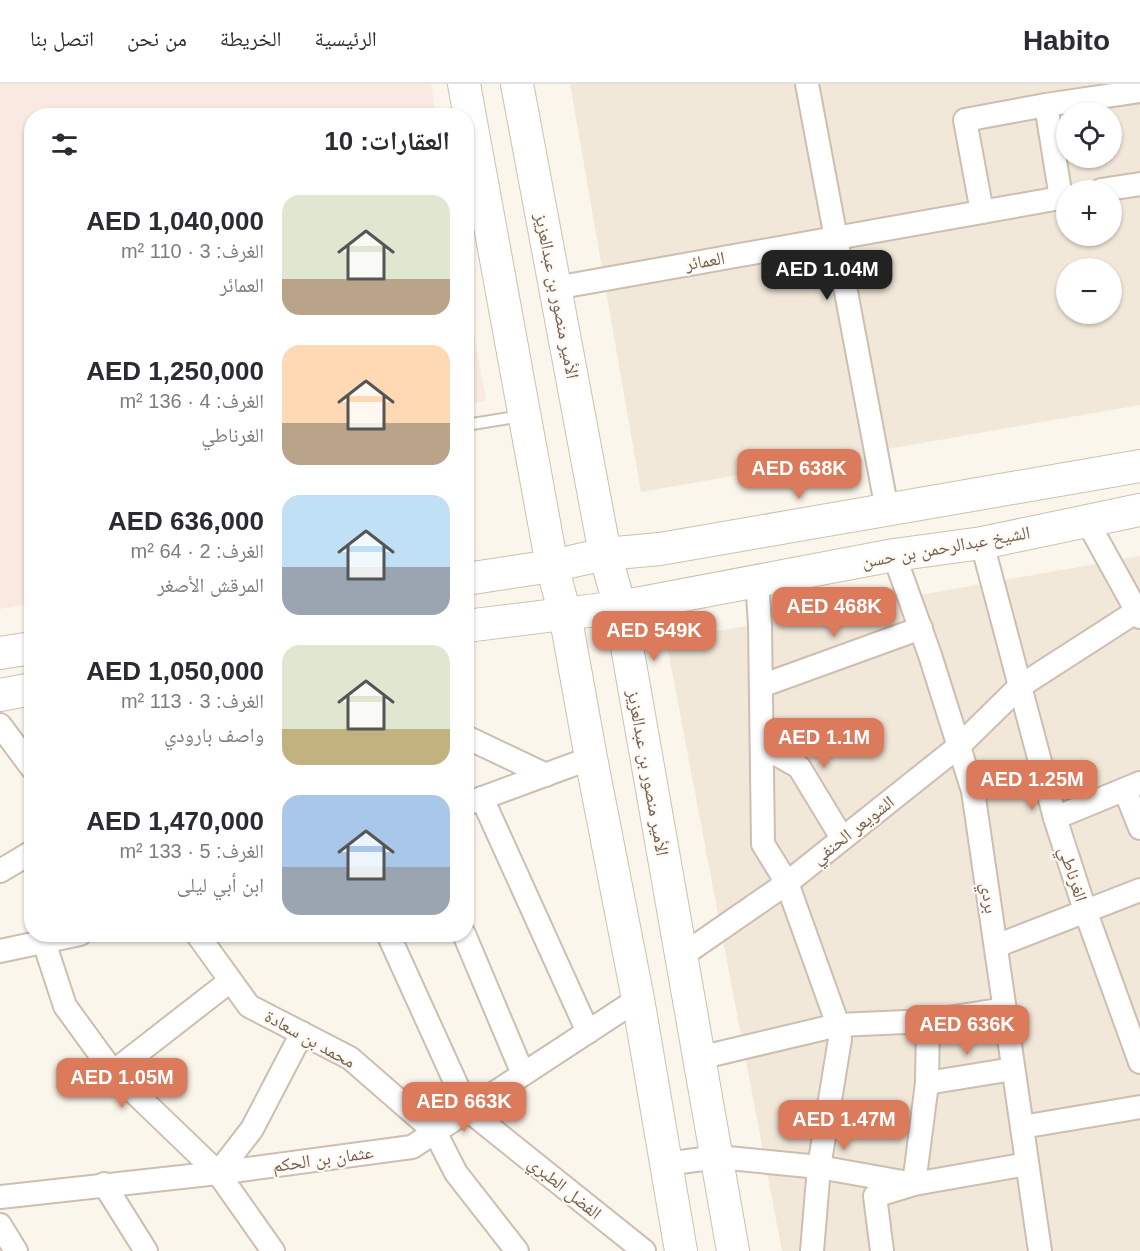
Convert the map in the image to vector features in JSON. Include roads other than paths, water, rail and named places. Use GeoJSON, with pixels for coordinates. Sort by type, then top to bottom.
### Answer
{"type":"FeatureCollection","features":[{"type":"Feature","properties":{"kind":"street"},"geometry":{"type":"LineString","coordinates":[[464,84],[468,108]]}},
{"type":"Feature","properties":{"kind":"street","name":"الأمير منصور بن عبدالعزيز"},"geometry":{"type":"LineString","coordinates":[[517,84],[605,554],[620,607],[680,957],[734,1251]]}},
{"type":"Feature","properties":{"kind":"street"},"geometry":{"type":"LineString","coordinates":[[807,84],[887,510]]}},
{"type":"Feature","properties":{"kind":"street"},"geometry":{"type":"LineString","coordinates":[[982,212],[964,120],[1058,97],[1140,91]]}},
{"type":"Feature","properties":{"kind":"street"},"geometry":{"type":"LineString","coordinates":[[1058,97],[1063,180]]}},
{"type":"Feature","properties":{"kind":"street"},"geometry":{"type":"LineString","coordinates":[[474,138],[552,566],[565,614],[638,999],[680,1248],[646,1251]]}},
{"type":"Feature","properties":{"kind":"street"},"geometry":{"type":"LineString","coordinates":[[1122,187],[1140,184]]}},
{"type":"Feature","properties":{"kind":"street","name":"العمائر"},"geometry":{"type":"LineString","coordinates":[[555,288],[1056,198]]}},
{"type":"Feature","properties":{"kind":"street"},"geometry":{"type":"LineString","coordinates":[[474,578],[552,566],[605,554],[660,549],[1140,466]]}},
{"type":"Feature","properties":{"kind":"street","name":"الشيخ عبدالرحمن بن حسن"},"geometry":{"type":"LineString","coordinates":[[474,625],[620,607],[894,555],[982,543],[1140,510]]}},
{"type":"Feature","properties":{"kind":"street"},"geometry":{"type":"LineString","coordinates":[[1086,521],[1138,614]]}},
{"type":"Feature","properties":{"kind":"street","name":"الغرناطي"},"geometry":{"type":"LineString","coordinates":[[982,543],[1055,818],[1085,910],[1140,1062]]}},
{"type":"Feature","properties":{"kind":"street","name":"بردي"},"geometry":{"type":"LineString","coordinates":[[894,555],[921,628],[973,791],[1040,1251]]}},
{"type":"Feature","properties":{"kind":"street"},"geometry":{"type":"LineString","coordinates":[[757,580],[763,844],[787,882],[838,1025],[840,1039],[819,1167],[812,1251]]}},
{"type":"Feature","properties":{"kind":"street","name":"الشويعر الحنفي"},"geometry":{"type":"LineString","coordinates":[[680,957],[787,882],[959,746],[1019,687],[1138,614]]}},
{"type":"Feature","properties":{"kind":"street"},"geometry":{"type":"LineString","coordinates":[[761,686],[921,628]]}},
{"type":"Feature","properties":{"kind":"street"},"geometry":{"type":"LineString","coordinates":[[0,653],[24,649]]}},
{"type":"Feature","properties":{"kind":"street"},"geometry":{"type":"LineString","coordinates":[[0,695],[24,690]]}},
{"type":"Feature","properties":{"kind":"street"},"geometry":{"type":"LineString","coordinates":[[0,725],[24,757]]}},
{"type":"Feature","properties":{"kind":"street"},"geometry":{"type":"LineString","coordinates":[[474,741],[546,775]]}},
{"type":"Feature","properties":{"kind":"street"},"geometry":{"type":"LineString","coordinates":[[762,746],[799,767],[842,838]]}},
{"type":"Feature","properties":{"kind":"street"},"geometry":{"type":"LineString","coordinates":[[588,1032],[474,801],[591,758]]}},
{"type":"Feature","properties":{"kind":"street"},"geometry":{"type":"LineString","coordinates":[[1055,818],[1133,786],[1140,828]]}},
{"type":"Feature","properties":{"kind":"street"},"geometry":{"type":"LineString","coordinates":[[0,871],[24,857]]}},
{"type":"Feature","properties":{"kind":"street"},"geometry":{"type":"LineString","coordinates":[[996,946],[1140,890]]}},
{"type":"Feature","properties":{"kind":"street"},"geometry":{"type":"LineString","coordinates":[[0,951],[30,942]]}},
{"type":"Feature","properties":{"kind":"street"},"geometry":{"type":"LineString","coordinates":[[45,942],[65,1006],[112,1072],[218,1173],[273,1251]]}},
{"type":"Feature","properties":{"kind":"street","name":"محمد بن سعادة"},"geometry":{"type":"LineString","coordinates":[[203,942],[249,1006],[350,1058],[435,1132],[456,1173],[518,1251]]}},
{"type":"Feature","properties":{"kind":"street","name":"الفضل الطبري"},"geometry":{"type":"LineString","coordinates":[[392,942],[468,1110],[646,1251]]}},
{"type":"Feature","properties":{"kind":"street"},"geometry":{"type":"LineString","coordinates":[[467,942],[524,1074]]}},
{"type":"Feature","properties":{"kind":"street"},"geometry":{"type":"LineString","coordinates":[[112,1072],[230,981]]}},
{"type":"Feature","properties":{"kind":"street","name":"عثمان بن الحكم"},"geometry":{"type":"LineString","coordinates":[[0,1197],[218,1173],[412,1147],[638,999]]}},
{"type":"Feature","properties":{"kind":"street"},"geometry":{"type":"LineString","coordinates":[[699,1058],[838,1025],[928,1021],[1005,1009]]}},
{"type":"Feature","properties":{"kind":"street"},"geometry":{"type":"LineString","coordinates":[[914,1184],[927,1083],[928,1021]]}},
{"type":"Feature","properties":{"kind":"street"},"geometry":{"type":"LineString","coordinates":[[218,1173],[252,1129],[302,1033]]}},
{"type":"Feature","properties":{"kind":"street"},"geometry":{"type":"LineString","coordinates":[[927,1083],[1013,1069]]}},
{"type":"Feature","properties":{"kind":"street"},"geometry":{"type":"LineString","coordinates":[[1022,1127],[1140,1107]]}},
{"type":"Feature","properties":{"kind":"street"},"geometry":{"type":"LineString","coordinates":[[666,1164],[718,1157],[819,1167],[914,1184]]}},
{"type":"Feature","properties":{"kind":"street"},"geometry":{"type":"LineString","coordinates":[[882,1251],[875,1196],[914,1184],[1027,1164]]}},
{"type":"Feature","properties":{"kind":"street"},"geometry":{"type":"LineString","coordinates":[[104,1184],[146,1251]]}},
{"type":"Feature","properties":{"kind":"street"},"geometry":{"type":"LineString","coordinates":[[0,1225],[16,1251]]}},
{"type":"Feature","properties":{"kind":"lane"},"geometry":{"type":"LineString","coordinates":[[474,423],[525,416]]}}]}
